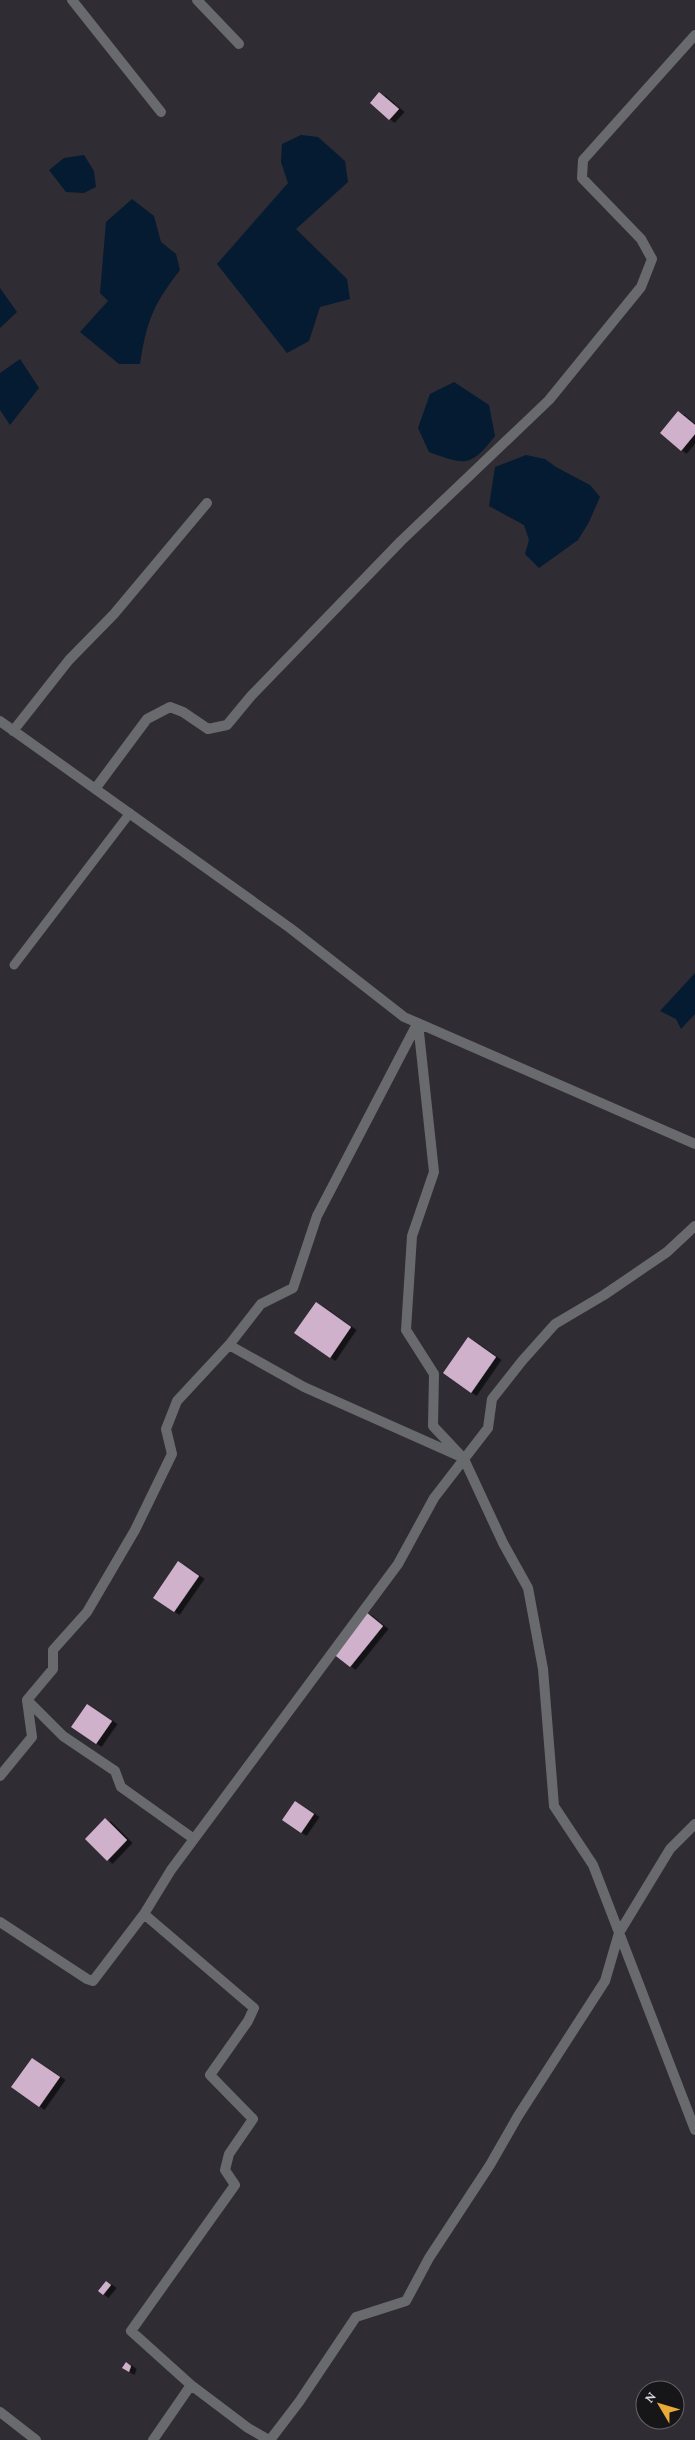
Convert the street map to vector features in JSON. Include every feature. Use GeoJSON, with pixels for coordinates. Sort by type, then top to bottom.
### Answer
{"type":"FeatureCollection","features":[{"type":"Feature","properties":{"kind":"street"},"geometry":{"type":"LineString","coordinates":[[72,0],[161,112]]}},
{"type":"Feature","properties":{"kind":"street"},"geometry":{"type":"LineString","coordinates":[[197,0],[239,44]]}},
{"type":"Feature","properties":{"kind":"street"},"geometry":{"type":"LineString","coordinates":[[95,789],[147,719],[170,707],[184,712],[208,729],[227,725],[251,696],[401,541],[549,400],[641,287],[652,259],[642,239],[582,178],[583,160],[695,35]]}},
{"type":"Feature","properties":{"kind":"street"},"geometry":{"type":"LineString","coordinates":[[13,731],[69,660],[114,614],[207,503]]}},
{"type":"Feature","properties":{"kind":"street"},"geometry":{"type":"LineString","coordinates":[[0,721],[290,928],[404,1017],[695,1144]]}},
{"type":"Feature","properties":{"kind":"street"},"geometry":{"type":"LineString","coordinates":[[0,1776],[32,1737],[27,1700],[53,1668],[53,1650],[87,1612],[134,1530],[172,1454],[166,1429],[177,1401],[229,1345],[261,1304],[293,1288],[317,1216],[418,1023]]}},
{"type":"Feature","properties":{"kind":"street"},"geometry":{"type":"LineString","coordinates":[[418,1023],[434,1172],[412,1236],[406,1330],[434,1374],[433,1426],[464,1459],[503,1543],[528,1588],[543,1669],[554,1806],[593,1865],[695,2130]]}},
{"type":"Feature","properties":{"kind":"street"},"geometry":{"type":"LineString","coordinates":[[0,1922],[93,1981],[144,1914],[171,1870],[398,1564],[434,1498],[488,1428],[492,1398],[555,1324],[604,1295],[667,1252],[695,1226]]}},
{"type":"Feature","properties":{"kind":"street"},"geometry":{"type":"LineString","coordinates":[[229,1345],[304,1387],[464,1459]]}},
{"type":"Feature","properties":{"kind":"street"},"geometry":{"type":"LineString","coordinates":[[27,1700],[63,1736],[115,1771],[121,1787],[194,1839]]}},
{"type":"Feature","properties":{"kind":"street"},"geometry":{"type":"LineString","coordinates":[[144,1914],[254,2008],[248,2021],[210,2075],[253,2119],[230,2154],[225,2170],[235,2185],[131,2331],[191,2386],[248,2428],[269,2440],[299,2402],[356,2318],[406,2301],[429,2258],[490,2165],[518,2116],[605,1981],[619,1934],[670,1849],[695,1824]]}},
{"type":"Feature","properties":{"kind":"street"},"geometry":{"type":"LineString","coordinates":[[152,2440],[191,2386]]}},
{"type":"Feature","properties":{"kind":"street"},"geometry":{"type":"LineString","coordinates":[[0,2412],[36,2440]]}},
{"type":"Feature","properties":{"kind":"lane"},"geometry":{"type":"LineString","coordinates":[[14,965],[130,813]]}},
{"type":"Feature","properties":{"kind":"water"},"geometry":{"type":"Polygon","coordinates":[[[301,135],[318,137],[345,161],[348,182],[296,229],[347,279],[350,299],[320,307],[309,341],[287,353],[217,264],[288,183],[281,162],[282,144],[301,135]]]}},
{"type":"Feature","properties":{"kind":"water"},"geometry":{"type":"Polygon","coordinates":[[[84,155],[94,171],[96,187],[84,193],[66,192],[49,170],[64,158],[84,155]]]}},
{"type":"Feature","properties":{"kind":"water"},"geometry":{"type":"Polygon","coordinates":[[[132,199],[154,216],[161,242],[176,254],[180,270],[163,293],[152,314],[145,336],[140,364],[119,364],[80,332],[108,301],[100,293],[106,222],[132,199]]]}},
{"type":"Feature","properties":{"kind":"water"},"geometry":{"type":"Polygon","coordinates":[[[0,288],[17,312],[0,328],[0,288]]]}},
{"type":"Feature","properties":{"kind":"water"},"geometry":{"type":"Polygon","coordinates":[[[20,359],[39,388],[10,425],[0,410],[0,373],[20,359]]]}},
{"type":"Feature","properties":{"kind":"water"},"geometry":{"type":"Polygon","coordinates":[[[454,382],[489,405],[495,436],[479,454],[473,459],[466,461],[459,461],[429,452],[418,428],[430,394],[454,382]]]}},
{"type":"Feature","properties":{"kind":"water"},"geometry":{"type":"Polygon","coordinates":[[[526,455],[545,459],[590,485],[600,497],[589,522],[578,540],[539,568],[525,554],[529,540],[524,525],[489,506],[495,467],[526,455]]]}},
{"type":"Feature","properties":{"kind":"water"},"geometry":{"type":"Polygon","coordinates":[[[695,973],[695,1014],[681,1029],[676,1019],[660,1011],[695,973]]]}},
{"type":"Feature","properties":{"kind":"building"},"geometry":{"type":"Polygon","coordinates":[[[379,92],[399,109],[389,120],[370,103],[379,92]]]}},
{"type":"Feature","properties":{"kind":"building"},"geometry":{"type":"Polygon","coordinates":[[[678,411],[695,425],[695,434],[681,451],[660,433],[678,411]]]}},
{"type":"Feature","properties":{"kind":"building"},"geometry":{"type":"Polygon","coordinates":[[[316,1302],[351,1327],[330,1358],[294,1333],[316,1302]]]}},
{"type":"Feature","properties":{"kind":"building"},"geometry":{"type":"Polygon","coordinates":[[[468,1337],[496,1357],[471,1393],[443,1373],[468,1337]]]}},
{"type":"Feature","properties":{"kind":"building"},"geometry":{"type":"Polygon","coordinates":[[[178,1561],[199,1576],[174,1612],[153,1598],[178,1561]]]}},
{"type":"Feature","properties":{"kind":"building"},"geometry":{"type":"Polygon","coordinates":[[[366,1612],[383,1626],[350,1667],[332,1653],[366,1612]]]}},
{"type":"Feature","properties":{"kind":"building"},"geometry":{"type":"Polygon","coordinates":[[[87,1704],[112,1721],[96,1744],[71,1727],[87,1704]]]}},
{"type":"Feature","properties":{"kind":"building"},"geometry":{"type":"Polygon","coordinates":[[[295,1801],[314,1814],[301,1833],[282,1820],[295,1801]]]}},
{"type":"Feature","properties":{"kind":"building"},"geometry":{"type":"Polygon","coordinates":[[[105,1818],[127,1840],[107,1861],[85,1839],[105,1818]]]}},
{"type":"Feature","properties":{"kind":"building"},"geometry":{"type":"Polygon","coordinates":[[[32,2058],[60,2077],[39,2107],[11,2087],[32,2058]]]}},
{"type":"Feature","properties":{"kind":"building"},"geometry":{"type":"Polygon","coordinates":[[[106,2281],[111,2285],[103,2295],[98,2291],[106,2281]]]}},
{"type":"Feature","properties":{"kind":"building"},"geometry":{"type":"Polygon","coordinates":[[[126,2362],[131,2366],[129,2372],[122,2368],[126,2362]]]}}]}
